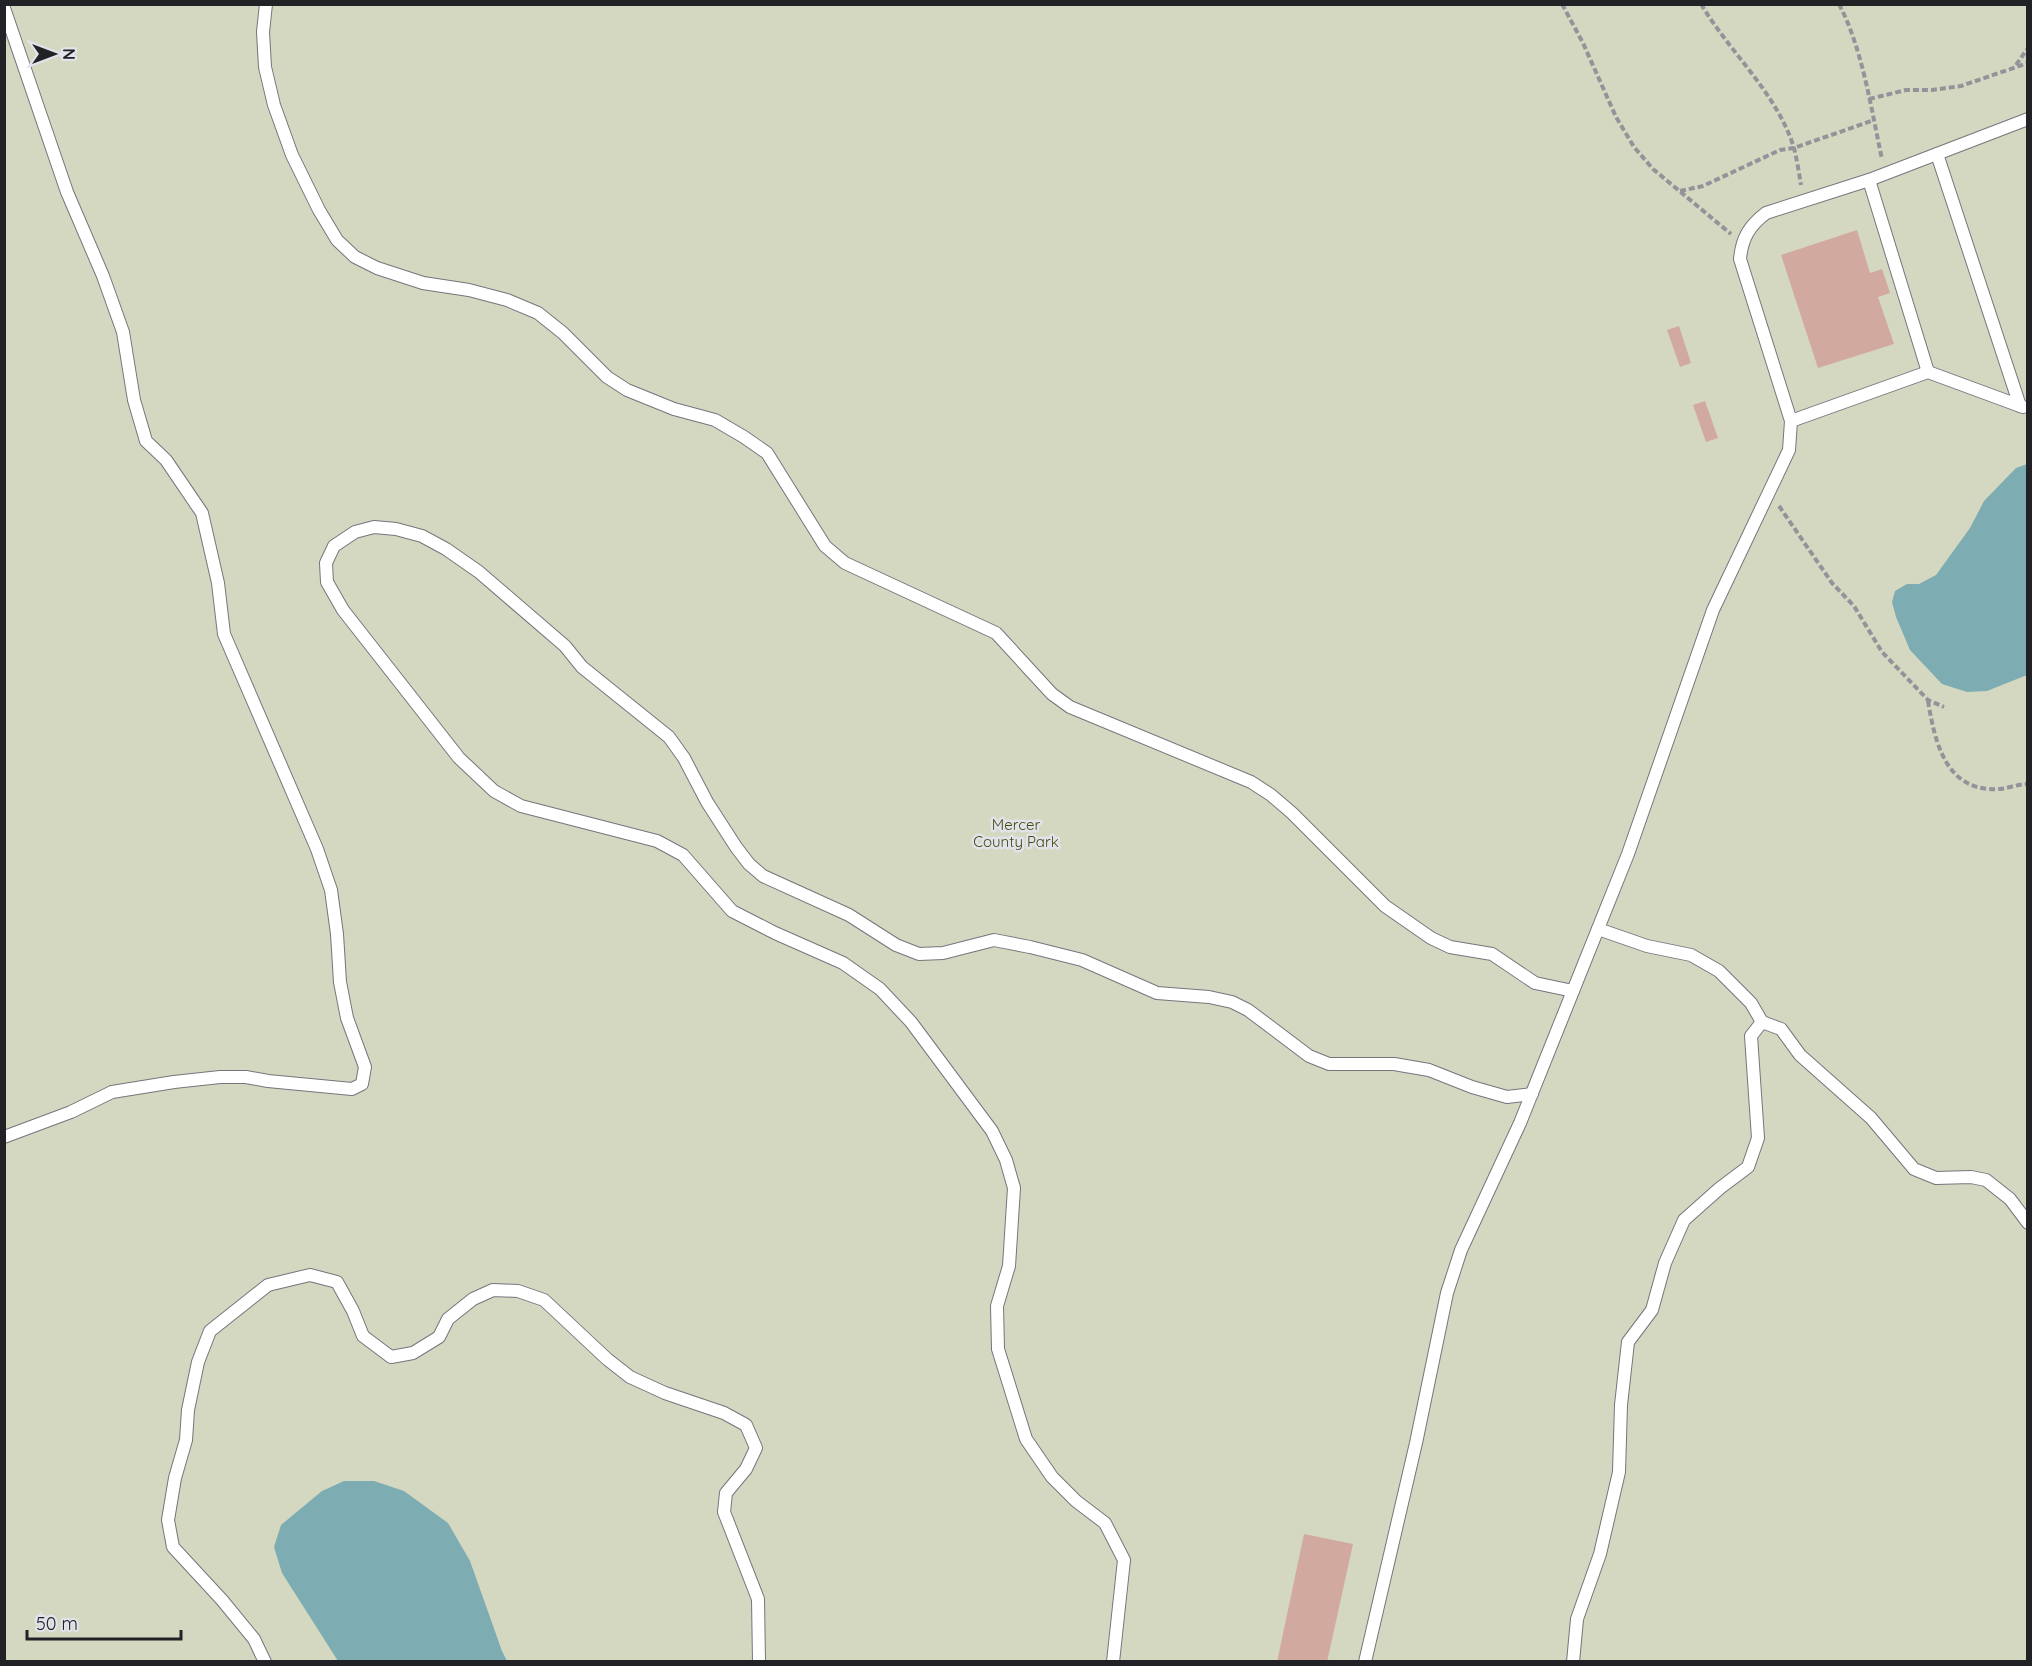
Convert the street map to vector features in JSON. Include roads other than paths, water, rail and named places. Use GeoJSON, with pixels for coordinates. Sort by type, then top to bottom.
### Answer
{"type":"FeatureCollection","features":[{"type":"Feature","properties":{"kind":"lane"},"geometry":{"type":"LineString","coordinates":[[266,4],[263,32],[265,67],[274,105],[288,145],[319,210],[337,240],[355,257],[386,271],[423,283],[469,290],[507,300],[538,313],[563,333],[607,377],[627,390],[674,409],[715,420],[744,437],[767,453],[825,546],[845,562],[996,633],[1052,694],[1070,707],[1251,783],[1271,795],[1385,906],[1431,938],[1450,946],[1492,954],[1535,983],[1573,991]]}},
{"type":"Feature","properties":{"kind":"lane"},"geometry":{"type":"LineString","coordinates":[[4,8],[67,192],[103,276],[123,332],[134,400],[146,441],[166,460],[202,513],[218,583],[224,634],[317,849],[332,890],[340,982],[347,1018],[361,1056],[364,1074],[362,1084],[352,1089],[246,1077],[220,1077],[112,1092],[70,1112],[4,1137]]}},
{"type":"Feature","properties":{"kind":"lane"},"geometry":{"type":"LineString","coordinates":[[1365,1662],[1416,1443],[1447,1293],[1461,1250],[1532,1094],[1628,854],[1713,609],[1788,450],[1791,421],[1740,259],[1746,232],[1755,221],[1767,213],[1869,180],[2028,119]]}},
{"type":"Feature","properties":{"kind":"lane"},"geometry":{"type":"LineString","coordinates":[[1937,154],[2024,407]]}},
{"type":"Feature","properties":{"kind":"lane"},"geometry":{"type":"LineString","coordinates":[[1869,180],[1928,372]]}},
{"type":"Feature","properties":{"kind":"lane"},"geometry":{"type":"LineString","coordinates":[[1791,421],[1928,372],[2024,407]]}},
{"type":"Feature","properties":{"kind":"lane"},"geometry":{"type":"LineString","coordinates":[[1113,1662],[1124,1560],[1106,1524],[1076,1501],[1052,1477],[1026,1439],[998,1349],[997,1306],[1009,1266],[1014,1188],[1006,1160],[992,1131],[911,1022],[880,989],[843,963],[732,911],[683,855],[657,841],[520,806],[494,791],[459,758],[343,610],[327,582],[326,563],[334,546],[355,532],[374,528],[396,529],[422,536],[447,549],[479,572],[558,640],[582,667],[669,737],[684,758],[720,823],[749,864],[763,876],[849,915],[896,945],[919,954],[943,953],[994,940],[1030,947],[1082,960],[1157,993],[1209,997],[1232,1002],[1248,1010],[1309,1056],[1329,1064],[1394,1064],[1429,1070],[1472,1087],[1507,1097],[1532,1094]]}},
{"type":"Feature","properties":{"kind":"lane"},"geometry":{"type":"LineString","coordinates":[[1598,929],[1647,946],[1691,955],[1719,971],[1751,1003],[1762,1022],[1781,1029],[1800,1055],[1871,1118],[1914,1169],[1936,1178],[1971,1177],[1986,1180],[2010,1199],[2028,1223]]}},
{"type":"Feature","properties":{"kind":"lane"},"geometry":{"type":"LineString","coordinates":[[1573,1662],[1577,1619],[1600,1554],[1619,1472],[1621,1405],[1628,1342],[1652,1310],[1665,1263],[1683,1220],[1748,1167],[1758,1138],[1751,1036],[1762,1022]]}},
{"type":"Feature","properties":{"kind":"lane"},"geometry":{"type":"LineString","coordinates":[[265,1662],[254,1639],[173,1547],[168,1520],[175,1478],[186,1440],[188,1410],[198,1362],[210,1331],[268,1285],[310,1275],[337,1282],[353,1311],[363,1336],[391,1357],[413,1353],[439,1337],[448,1319],[473,1299],[493,1290],[518,1291],[544,1300],[607,1359],[630,1377],[665,1393],[724,1413],[746,1425],[756,1448],[746,1469],[726,1493],[724,1512],[758,1599],[759,1662]]}},
{"type":"Feature","properties":{"kind":"water"},"geometry":{"type":"Polygon","coordinates":[[[2027,464],[2027,675],[1987,691],[1967,692],[1942,684],[1910,650],[1892,602],[1895,591],[1907,584],[1919,584],[1936,575],[1970,528],[1984,501],[2016,468],[2027,464]]]}},
{"type":"Feature","properties":{"kind":"water"},"geometry":{"type":"Polygon","coordinates":[[[344,1481],[374,1481],[404,1491],[448,1523],[470,1561],[507,1661],[338,1661],[282,1573],[274,1547],[281,1525],[322,1491],[344,1481]]]}},
{"type":"Feature","properties":{"kind":"park label","name":"Mercer County Park"},"geometry":{"type":"Point","coordinates":[1016,832]}}]}
